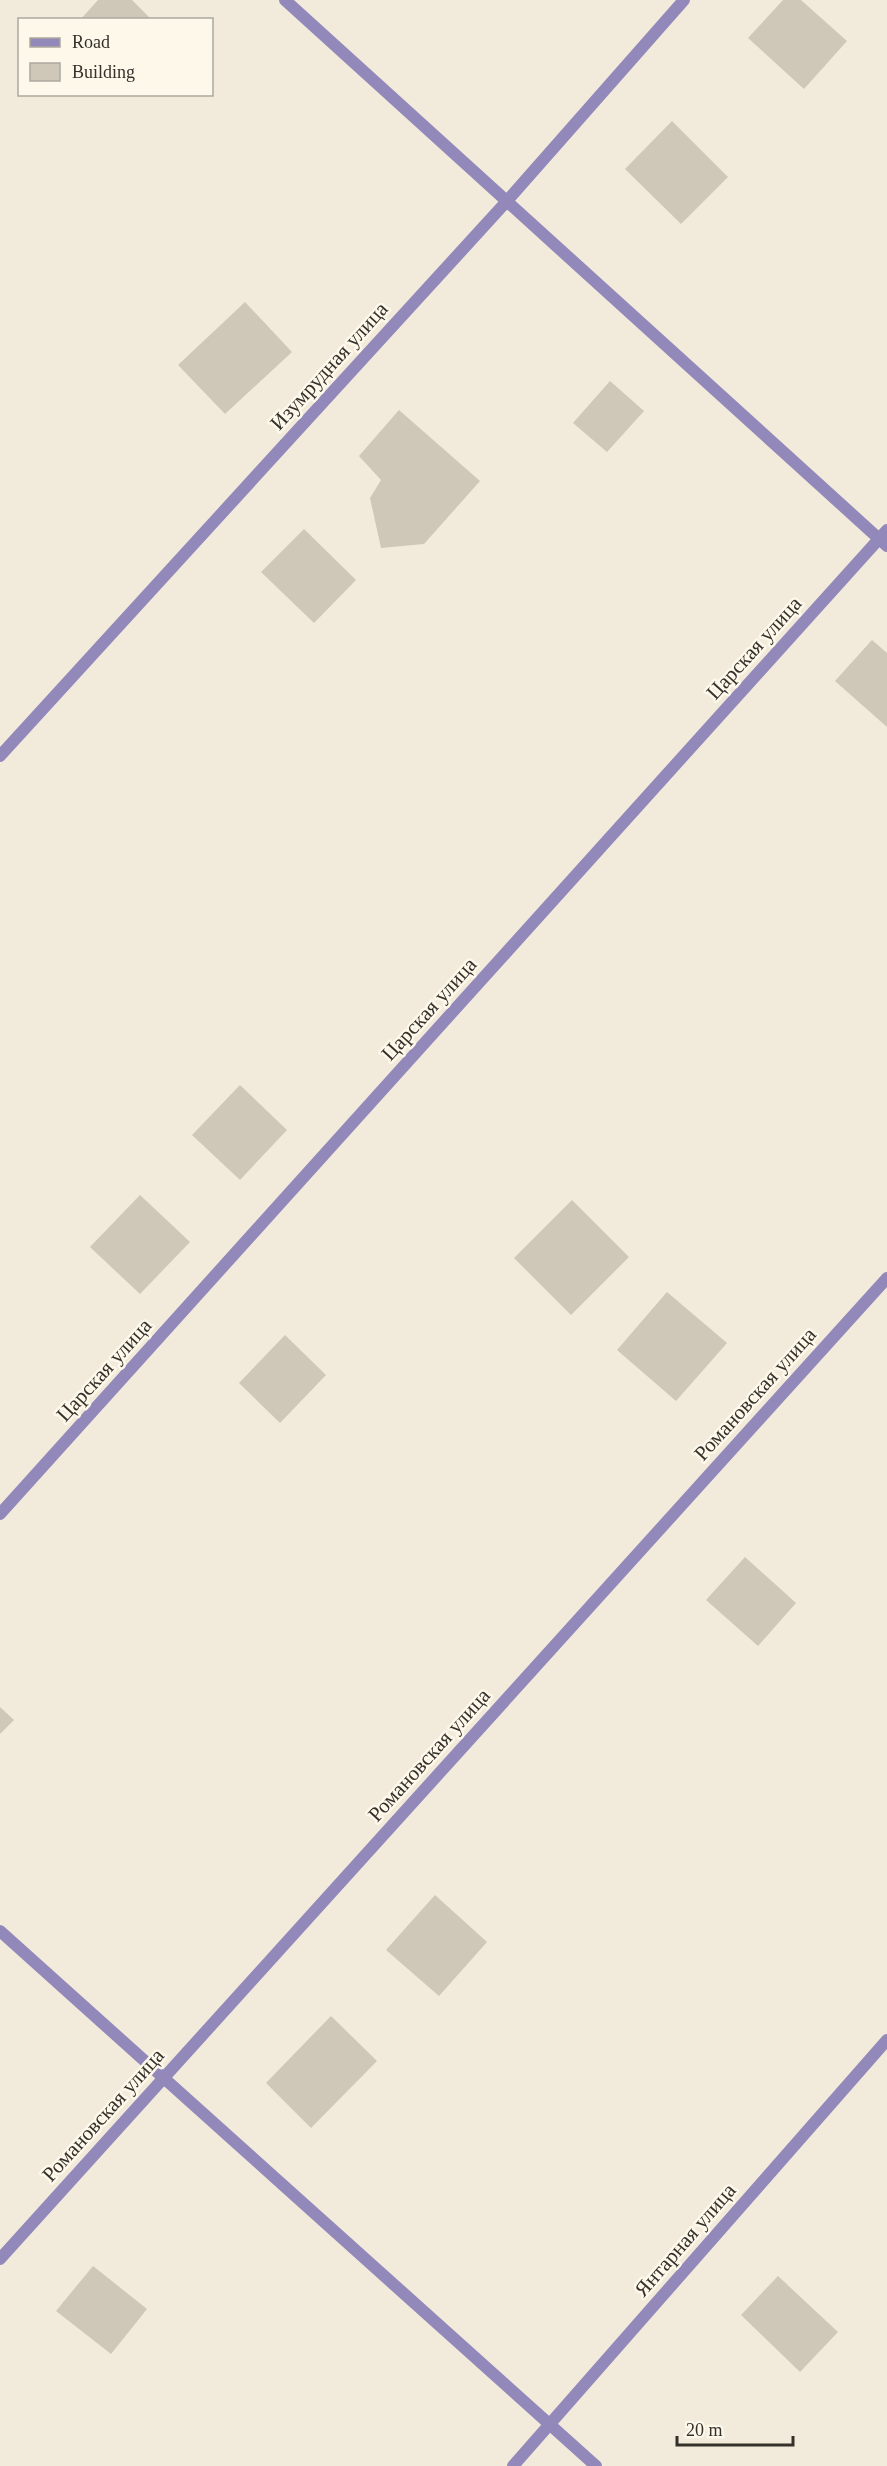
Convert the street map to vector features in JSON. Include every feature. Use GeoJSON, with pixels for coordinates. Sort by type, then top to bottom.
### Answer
{"type":"FeatureCollection","features":[{"type":"Feature","properties":{"kind":"street"},"geometry":{"type":"LineString","coordinates":[[285,0],[884,538]]}},
{"type":"Feature","properties":{"kind":"street","name":"Изумрудная улица"},"geometry":{"type":"LineString","coordinates":[[0,756],[507,201],[684,0]]}},
{"type":"Feature","properties":{"kind":"street","name":"Царская улица"},"geometry":{"type":"LineString","coordinates":[[0,1514],[884,538]]}},
{"type":"Feature","properties":{"kind":"street","name":"Романовская улица"},"geometry":{"type":"LineString","coordinates":[[0,2259],[887,1278]]}},
{"type":"Feature","properties":{"kind":"street"},"geometry":{"type":"LineString","coordinates":[[0,1931],[596,2466]]}},
{"type":"Feature","properties":{"kind":"street","name":"Янтарная улица"},"geometry":{"type":"LineString","coordinates":[[513,2466],[887,2040]]}},
{"type":"Feature","properties":{"kind":"building"},"geometry":{"type":"Polygon","coordinates":[[[98,0],[132,0],[150,18],[82,18],[98,0]]]}},
{"type":"Feature","properties":{"kind":"building"},"geometry":{"type":"Polygon","coordinates":[[[783,0],[801,0],[847,41],[804,89],[748,38],[783,0]]]}},
{"type":"Feature","properties":{"kind":"building"},"geometry":{"type":"Polygon","coordinates":[[[672,121],[728,177],[681,224],[625,169],[672,121]]]}},
{"type":"Feature","properties":{"kind":"building"},"geometry":{"type":"Polygon","coordinates":[[[245,302],[292,352],[225,414],[178,365],[245,302]]]}},
{"type":"Feature","properties":{"kind":"building"},"geometry":{"type":"Polygon","coordinates":[[[610,381],[644,411],[607,452],[573,423],[610,381]]]}},
{"type":"Feature","properties":{"kind":"building"},"geometry":{"type":"Polygon","coordinates":[[[399,410],[480,481],[424,544],[381,548],[370,498],[381,480],[359,456],[399,410]]]}},
{"type":"Feature","properties":{"kind":"building"},"geometry":{"type":"Polygon","coordinates":[[[304,529],[356,580],[314,623],[261,572],[304,529]]]}},
{"type":"Feature","properties":{"kind":"building"},"geometry":{"type":"Polygon","coordinates":[[[872,640],[887,653],[887,727],[835,681],[872,640]]]}},
{"type":"Feature","properties":{"kind":"building"},"geometry":{"type":"Polygon","coordinates":[[[240,1085],[287,1130],[240,1180],[192,1135],[240,1085]]]}},
{"type":"Feature","properties":{"kind":"building"},"geometry":{"type":"Polygon","coordinates":[[[140,1195],[190,1242],[140,1294],[90,1247],[140,1195]]]}},
{"type":"Feature","properties":{"kind":"building"},"geometry":{"type":"Polygon","coordinates":[[[572,1200],[629,1257],[571,1315],[514,1258],[572,1200]]]}},
{"type":"Feature","properties":{"kind":"building"},"geometry":{"type":"Polygon","coordinates":[[[667,1292],[727,1343],[676,1401],[617,1350],[667,1292]]]}},
{"type":"Feature","properties":{"kind":"building"},"geometry":{"type":"Polygon","coordinates":[[[285,1335],[326,1375],[280,1423],[239,1383],[285,1335]]]}},
{"type":"Feature","properties":{"kind":"building"},"geometry":{"type":"Polygon","coordinates":[[[745,1557],[796,1603],[758,1646],[706,1600],[745,1557]]]}},
{"type":"Feature","properties":{"kind":"building"},"geometry":{"type":"Polygon","coordinates":[[[0,1707],[14,1720],[0,1734],[0,1707]]]}},
{"type":"Feature","properties":{"kind":"building"},"geometry":{"type":"Polygon","coordinates":[[[435,1895],[487,1942],[439,1996],[386,1950],[435,1895]]]}},
{"type":"Feature","properties":{"kind":"building"},"geometry":{"type":"Polygon","coordinates":[[[331,2016],[377,2061],[311,2128],[266,2083],[331,2016]]]}},
{"type":"Feature","properties":{"kind":"building"},"geometry":{"type":"Polygon","coordinates":[[[93,2266],[147,2309],[111,2354],[56,2311],[93,2266]]]}},
{"type":"Feature","properties":{"kind":"building"},"geometry":{"type":"Polygon","coordinates":[[[778,2276],[838,2332],[800,2372],[741,2315],[778,2276]]]}}]}
